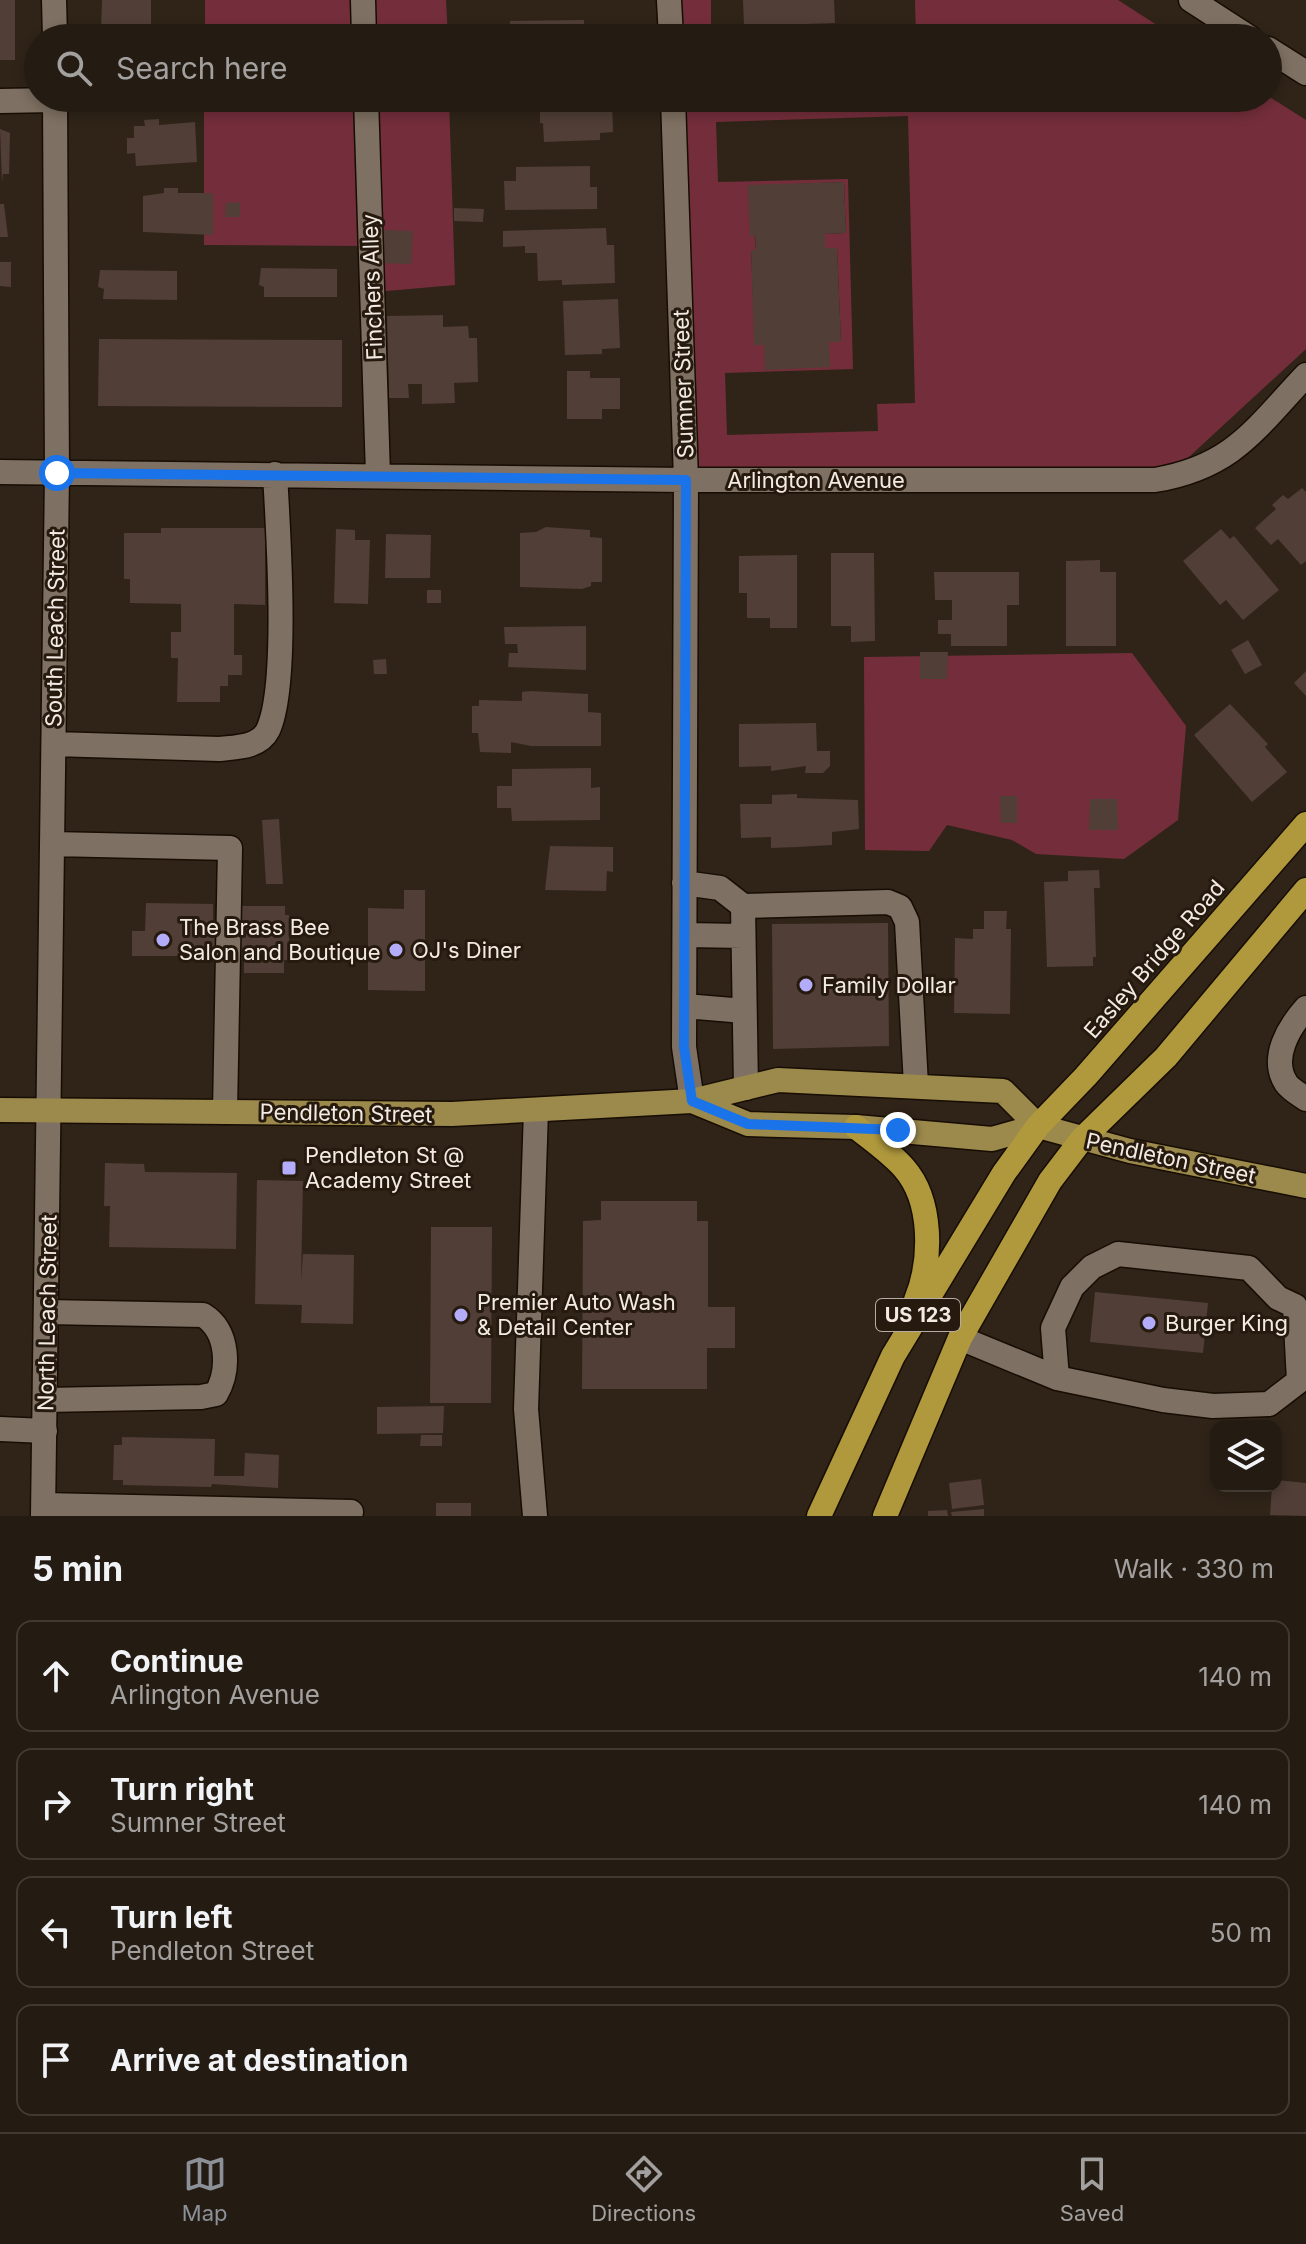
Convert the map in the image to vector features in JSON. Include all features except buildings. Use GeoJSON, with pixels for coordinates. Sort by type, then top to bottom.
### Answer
{"type":"FeatureCollection","features":[{"type":"Feature","properties":{"kind":"highway","name":"Easley Bridge Road"},"geometry":{"type":"LineString","coordinates":[[1038,1126],[1306,824]]}},
{"type":"Feature","properties":{"kind":"highway","name":"US 123"},"geometry":{"type":"LineString","coordinates":[[885,1516],[960,1338],[1019,1230],[1082,1139],[1166,1057],[1306,890]]}},
{"type":"Feature","properties":{"kind":"highway","name":"US 123"},"geometry":{"type":"LineString","coordinates":[[819,1516],[893,1356],[1004,1173],[1038,1126]]}},
{"type":"Feature","properties":{"kind":"highway"},"geometry":{"type":"LineString","coordinates":[[856,1127],[904,1168],[920,1195],[926,1226],[924,1279],[893,1356]]}},
{"type":"Feature","properties":{"kind":"main road","name":"Pendleton Street"},"geometry":{"type":"LineString","coordinates":[[0,1110],[452,1114],[692,1101],[778,1080],[916,1085],[1003,1091],[1038,1126],[1082,1139],[1306,1186]]}},
{"type":"Feature","properties":{"kind":"main road","name":"Pendleton Street"},"geometry":{"type":"LineString","coordinates":[[692,1101],[748,1124],[856,1127],[992,1139],[1038,1126]]}},
{"type":"Feature","properties":{"kind":"street"},"geometry":{"type":"LineString","coordinates":[[54,0],[55,24]]}},
{"type":"Feature","properties":{"kind":"street"},"geometry":{"type":"LineString","coordinates":[[363,0],[364,24]]}},
{"type":"Feature","properties":{"kind":"street"},"geometry":{"type":"LineString","coordinates":[[669,0],[670,24]]}},
{"type":"Feature","properties":{"kind":"street"},"geometry":{"type":"LineString","coordinates":[[1191,0],[1228,24]]}},
{"type":"Feature","properties":{"kind":"street"},"geometry":{"type":"LineString","coordinates":[[1282,58],[1306,73]]}},
{"type":"Feature","properties":{"kind":"street"},"geometry":{"type":"LineString","coordinates":[[0,101],[24,100]]}},
{"type":"Feature","properties":{"kind":"street","name":"South Leach Street"},"geometry":{"type":"LineString","coordinates":[[50,1111],[57,473],[55,112]]}},
{"type":"Feature","properties":{"kind":"street","name":"Finchers Alley"},"geometry":{"type":"LineString","coordinates":[[366,112],[378,475]]}},
{"type":"Feature","properties":{"kind":"street","name":"Sumner Street"},"geometry":{"type":"LineString","coordinates":[[673,112],[686,480],[684,1047],[692,1101]]}},
{"type":"Feature","properties":{"kind":"street","name":"Arlington Avenue"},"geometry":{"type":"LineString","coordinates":[[0,472],[686,480],[1155,480],[1191,474],[1220,460],[1242,442],[1306,375]]}},
{"type":"Feature","properties":{"kind":"street"},"geometry":{"type":"LineString","coordinates":[[54,744],[219,749],[243,747],[260,740],[268,731],[279,678],[275,474]]}},
{"type":"Feature","properties":{"kind":"street"},"geometry":{"type":"LineString","coordinates":[[53,844],[230,848],[225,1112]]}},
{"type":"Feature","properties":{"kind":"street"},"geometry":{"type":"LineString","coordinates":[[684,883],[720,888],[743,906],[888,902],[900,907],[907,922],[916,1085]]}},
{"type":"Feature","properties":{"kind":"street"},"geometry":{"type":"LineString","coordinates":[[743,906],[746,1088]]}},
{"type":"Feature","properties":{"kind":"street"},"geometry":{"type":"LineString","coordinates":[[685,935],[743,936]]}},
{"type":"Feature","properties":{"kind":"street"},"geometry":{"type":"LineString","coordinates":[[685,1006],[744,1011]]}},
{"type":"Feature","properties":{"kind":"street"},"geometry":{"type":"LineString","coordinates":[[1303,1017],[1279,1058],[1286,1084],[1306,1099]]}},
{"type":"Feature","properties":{"kind":"street"},"geometry":{"type":"LineString","coordinates":[[535,1516],[526,1409],[536,1110]]}},
{"type":"Feature","properties":{"kind":"street","name":"North Leach Street"},"geometry":{"type":"LineString","coordinates":[[44,1510],[50,1111]]}},
{"type":"Feature","properties":{"kind":"street"},"geometry":{"type":"LineString","coordinates":[[960,1338],[1057,1378],[1175,1402],[1227,1407],[1269,1404],[1299,1381],[1301,1302],[1278,1298],[1249,1268],[1118,1254],[1092,1267],[1072,1287],[1053,1328],[1057,1378]]}},
{"type":"Feature","properties":{"kind":"street"},"geometry":{"type":"LineString","coordinates":[[45,1400],[201,1397],[216,1394],[223,1382],[223,1334],[215,1323],[203,1315],[47,1312]]}},
{"type":"Feature","properties":{"kind":"street"},"geometry":{"type":"LineString","coordinates":[[0,1429],[45,1431]]}},
{"type":"Feature","properties":{"kind":"street"},"geometry":{"type":"LineString","coordinates":[[44,1510],[351,1512]]}},
{"type":"Feature","properties":{"kind":"shaded area"},"geometry":{"type":"Polygon","coordinates":[[[205,0],[446,0],[447,24],[205,24],[205,0]]]}},
{"type":"Feature","properties":{"kind":"shaded area"},"geometry":{"type":"Polygon","coordinates":[[[671,0],[711,0],[711,24],[671,24],[671,0]]]}},
{"type":"Feature","properties":{"kind":"shaded area"},"geometry":{"type":"Polygon","coordinates":[[[915,0],[1118,0],[1155,24],[916,24],[915,0]]]}},
{"type":"Feature","properties":{"kind":"shaded area"},"geometry":{"type":"Polygon","coordinates":[[[1282,105],[1306,120],[1306,349],[1164,480],[674,473],[672,112],[1282,112],[1282,105]],[[908,116],[716,122],[718,182],[848,179],[853,369],[725,373],[727,435],[878,431],[877,404],[915,403],[908,116]],[[844,182],[749,186],[756,250],[751,251],[755,345],[841,341],[837,248],[825,248],[825,234],[846,233],[844,182]]]}},
{"type":"Feature","properties":{"kind":"shaded area"},"geometry":{"type":"Polygon","coordinates":[[[204,112],[449,112],[455,285],[364,293],[363,246],[204,245],[204,112]]]}},
{"type":"Feature","properties":{"kind":"shaded area"},"geometry":{"type":"Polygon","coordinates":[[[1132,653],[1186,726],[1178,820],[1124,859],[1036,854],[1012,840],[947,825],[929,851],[865,850],[864,657],[1132,653]]]}},
{"type":"Feature","properties":{"kind":"place","name":"The Brass Bee Salon and Boutique"},"geometry":{"type":"Point","coordinates":[163,940]}},
{"type":"Feature","properties":{"kind":"place","name":"OJ's Diner"},"geometry":{"type":"Point","coordinates":[396,950]}},
{"type":"Feature","properties":{"kind":"place","name":"Family Dollar"},"geometry":{"type":"Point","coordinates":[806,985]}},
{"type":"Feature","properties":{"kind":"place","name":"Pendleton St @ Academy Street"},"geometry":{"type":"Point","coordinates":[289,1168]}},
{"type":"Feature","properties":{"kind":"place","name":"Premier Auto Wash & Detail Center"},"geometry":{"type":"Point","coordinates":[461,1315]}},
{"type":"Feature","properties":{"kind":"place","name":"Burger King"},"geometry":{"type":"Point","coordinates":[1149,1323]}},
{"type":"Feature","properties":{"kind":"route"},"geometry":{"type":"LineString","coordinates":[[57,473],[686,480],[684,1047],[692,1101],[748,1124],[898,1130]]}}]}
